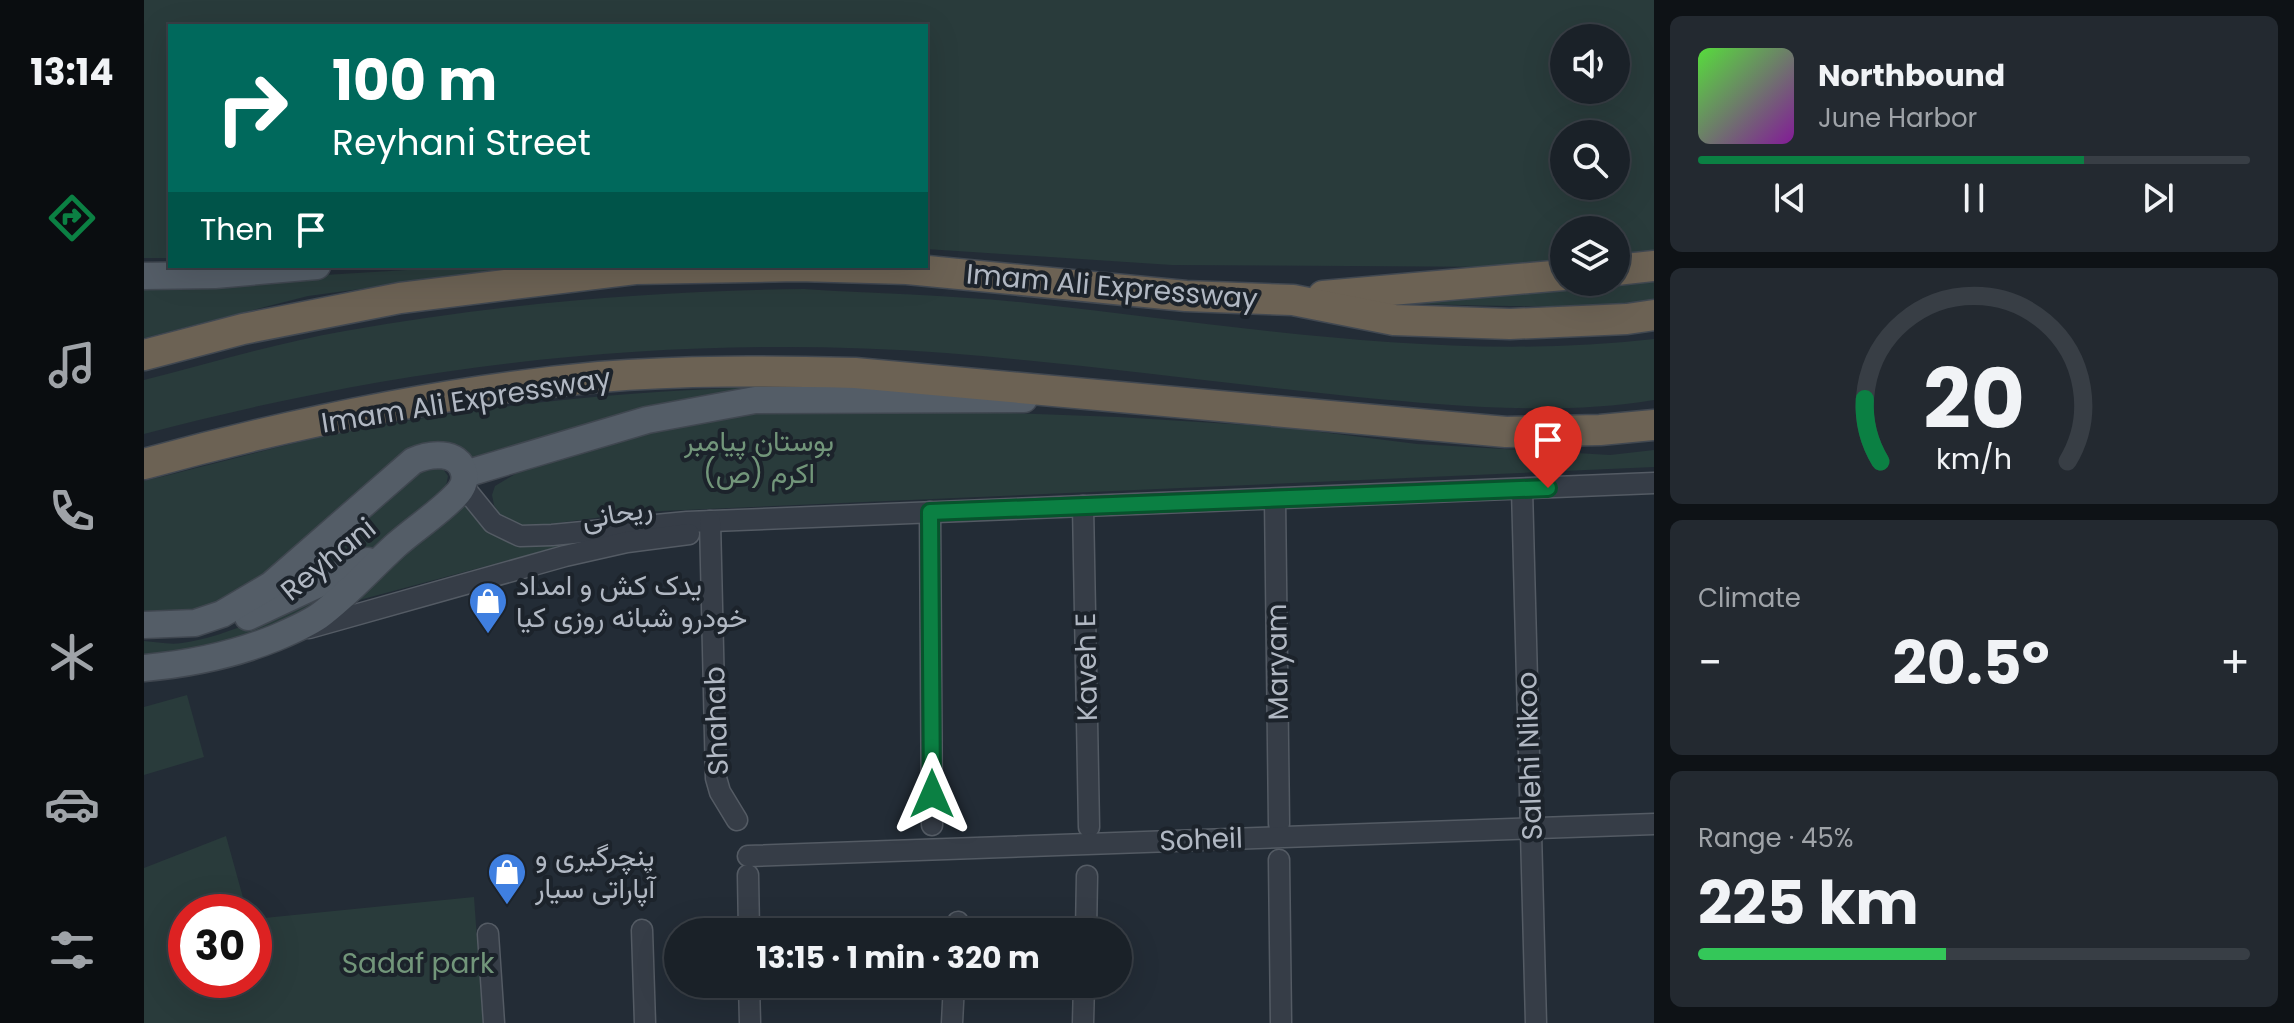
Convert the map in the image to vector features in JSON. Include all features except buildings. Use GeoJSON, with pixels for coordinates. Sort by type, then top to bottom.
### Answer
{"type":"FeatureCollection","features":[{"type":"Feature","properties":{"kind":"highway"},"geometry":{"type":"LineString","coordinates":[[1630,269],[1654,266]]}},
{"type":"Feature","properties":{"kind":"highway","name":"Imam Ali Expressway"},"geometry":{"type":"LineString","coordinates":[[144,355],[243,329],[400,298],[615,268]]}},
{"type":"Feature","properties":{"kind":"highway","name":"Imam Ali Expressway"},"geometry":{"type":"LineString","coordinates":[[871,268],[1186,296],[1293,300],[1394,320],[1510,324],[1654,315]]}},
{"type":"Feature","properties":{"kind":"highway"},"geometry":{"type":"LineString","coordinates":[[1293,300],[1381,289],[1550,276]]}},
{"type":"Feature","properties":{"kind":"highway","name":"Imam Ali Expressway"},"geometry":{"type":"LineString","coordinates":[[144,464],[378,408],[599,377],[750,370],[855,373],[1506,432],[1600,430],[1654,425]]}},
{"type":"Feature","properties":{"kind":"main road"},"geometry":{"type":"LineString","coordinates":[[144,276],[215,275],[294,268]]}},
{"type":"Feature","properties":{"kind":"main road"},"geometry":{"type":"LineString","coordinates":[[464,480],[647,420],[755,400],[969,401],[1115,397]]}},
{"type":"Feature","properties":{"kind":"main road","name":"Reyhani"},"geometry":{"type":"LineString","coordinates":[[144,625],[195,623],[222,614],[271,585],[413,461],[426,455],[448,457],[459,462],[464,480],[456,495],[318,617],[274,638],[192,662],[144,668]]}},
{"type":"Feature","properties":{"kind":"main road"},"geometry":{"type":"LineString","coordinates":[[144,637],[181,638],[225,628],[395,546]]}},
{"type":"Feature","properties":{"kind":"street","name":"ریحانی"},"geometry":{"type":"LineString","coordinates":[[464,480],[493,523],[520,536],[710,521]]}},
{"type":"Feature","properties":{"kind":"street"},"geometry":{"type":"LineString","coordinates":[[710,521],[1654,483]]}},
{"type":"Feature","properties":{"kind":"street","name":"Salehi Nikoo"},"geometry":{"type":"LineString","coordinates":[[1522,489],[1536,1023]]}},
{"type":"Feature","properties":{"kind":"street","name":"Maryam"},"geometry":{"type":"LineString","coordinates":[[1275,499],[1279,824]]}},
{"type":"Feature","properties":{"kind":"street","name":"Kaveh E"},"geometry":{"type":"LineString","coordinates":[[1083,506],[1089,827]]}},
{"type":"Feature","properties":{"kind":"street"},"geometry":{"type":"LineString","coordinates":[[930,512],[932,825]]}},
{"type":"Feature","properties":{"kind":"street","name":"ریحانی"},"geometry":{"type":"LineString","coordinates":[[274,638],[565,556],[627,542],[689,534],[710,521]]}},
{"type":"Feature","properties":{"kind":"street","name":"Shahab"},"geometry":{"type":"LineString","coordinates":[[710,521],[716,778],[720,792],[737,820]]}},
{"type":"Feature","properties":{"kind":"street","name":"Soheil"},"geometry":{"type":"LineString","coordinates":[[749,918],[748,866],[1654,824]]}},
{"type":"Feature","properties":{"kind":"street"},"geometry":{"type":"LineString","coordinates":[[1279,860],[1281,1023]]}},
{"type":"Feature","properties":{"kind":"street"},"geometry":{"type":"LineString","coordinates":[[1086,918],[1087,876]]}},
{"type":"Feature","properties":{"kind":"street"},"geometry":{"type":"LineString","coordinates":[[642,930],[645,1023]]}},
{"type":"Feature","properties":{"kind":"street"},"geometry":{"type":"LineString","coordinates":[[488,934],[494,1023]]}},
{"type":"Feature","properties":{"kind":"street"},"geometry":{"type":"LineString","coordinates":[[749,998],[750,1023]]}},
{"type":"Feature","properties":{"kind":"street"},"geometry":{"type":"LineString","coordinates":[[952,1023],[953,998]]}},
{"type":"Feature","properties":{"kind":"street"},"geometry":{"type":"LineString","coordinates":[[1083,1023],[1084,998]]}},
{"type":"Feature","properties":{"kind":"green space"},"geometry":{"type":"Polygon","coordinates":[[[144,0],[1654,0],[1654,250],[1630,253],[1630,216],[1550,216],[1550,262],[1508,267],[1172,265],[928,249],[928,24],[168,24],[168,258],[144,258],[144,0]]]}},
{"type":"Feature","properties":{"kind":"green space"},"geometry":{"type":"Polygon","coordinates":[[[517,268],[308,296],[144,338],[144,286],[407,270],[517,268]]]}},
{"type":"Feature","properties":{"kind":"green space"},"geometry":{"type":"Polygon","coordinates":[[[1654,272],[1654,302],[1535,306],[1337,300],[1450,298],[1550,286],[1550,296],[1630,296],[1630,278],[1654,272]]]}},
{"type":"Feature","properties":{"kind":"green space"},"geometry":{"type":"Polygon","coordinates":[[[804,289],[1000,300],[1262,330],[1419,344],[1498,347],[1654,339],[1654,400],[1580,408],[1468,406],[946,353],[743,347],[642,351],[442,372],[342,389],[144,434],[144,380],[294,341],[516,306],[631,296],[804,289]]]}},
{"type":"Feature","properties":{"kind":"green space"},"geometry":{"type":"Polygon","coordinates":[[[759,387],[800,391],[475,459],[462,449],[449,445],[275,574],[203,611],[144,616],[144,481],[313,439],[418,419],[564,400],[759,387]]]}},
{"type":"Feature","properties":{"kind":"green space","name":"بوستان پیامبر اکرم (ص)"},"geometry":{"type":"Polygon","coordinates":[[[880,408],[1281,427],[1417,444],[1610,455],[1654,450],[1654,467],[640,512],[520,528],[502,518],[494,505],[492,495],[495,486],[530,465],[728,412],[880,408]]]}},
{"type":"Feature","properties":{"kind":"green space"},"geometry":{"type":"Polygon","coordinates":[[[431,464],[443,469],[448,476],[445,491],[375,548],[275,599],[419,466],[431,464]]]}},
{"type":"Feature","properties":{"kind":"green space"},"geometry":{"type":"Polygon","coordinates":[[[465,504],[477,517],[576,542],[337,606],[465,504]]]}},
{"type":"Feature","properties":{"kind":"green space"},"geometry":{"type":"Polygon","coordinates":[[[352,575],[331,599],[245,639],[144,658],[144,641],[177,644],[203,639],[268,615],[352,575]]]}},
{"type":"Feature","properties":{"kind":"green space"},"geometry":{"type":"Polygon","coordinates":[[[187,695],[204,757],[144,775],[144,707],[187,695]]]}},
{"type":"Feature","properties":{"kind":"green space","name":"Sadaf park"},"geometry":{"type":"Polygon","coordinates":[[[226,836],[242,894],[168,894],[168,998],[272,998],[272,917],[474,897],[483,1023],[144,1023],[144,868],[226,836]]]}},
{"type":"Feature","properties":{"kind":"place","name":"یدک کش و امداد خودرو شبانه روزی کیا"},"geometry":{"type":"Point","coordinates":[488,635]}},
{"type":"Feature","properties":{"kind":"place","name":"پنچرگیری و آپاراتی سیار"},"geometry":{"type":"Point","coordinates":[507,906]}},
{"type":"Feature","properties":{"kind":"route"},"geometry":{"type":"LineString","coordinates":[[932,794],[930,512],[1548,488]]}}]}
